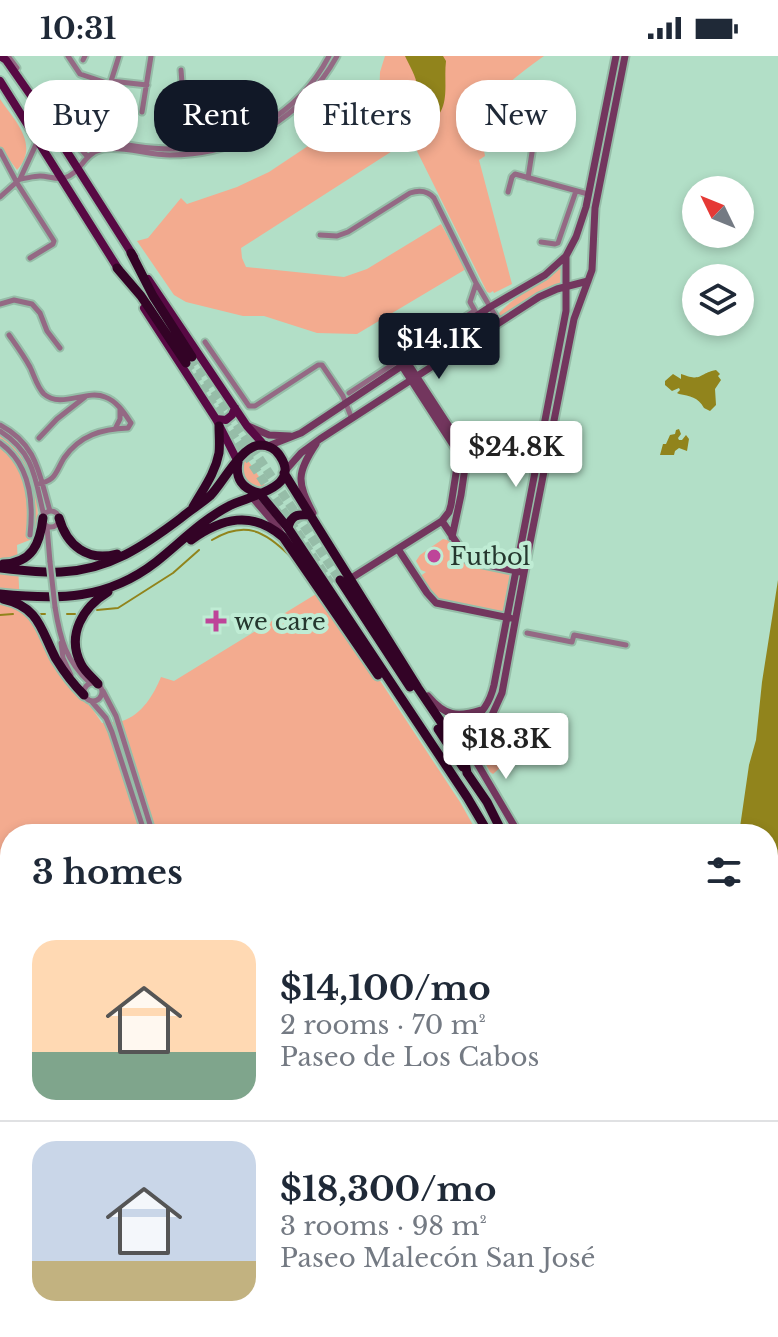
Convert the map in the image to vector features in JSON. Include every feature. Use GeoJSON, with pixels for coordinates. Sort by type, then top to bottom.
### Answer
{"type":"FeatureCollection","features":[{"type":"Feature","properties":{"kind":"highway"},"geometry":{"type":"LineString","coordinates":[[117,268],[189,360],[131,253]]}},
{"type":"Feature","properties":{"kind":"highway"},"geometry":{"type":"LineString","coordinates":[[191,510],[216,466],[220,448],[218,423]]}},
{"type":"Feature","properties":{"kind":"highway"},"geometry":{"type":"LineString","coordinates":[[0,566],[60,572],[84,570],[119,559],[156,537],[215,490],[248,449],[266,446],[281,457],[284,473],[276,487],[218,512],[148,568],[89,606],[81,617],[75,643],[81,664],[97,686]]}},
{"type":"Feature","properties":{"kind":"highway"},"geometry":{"type":"LineString","coordinates":[[238,462],[241,483],[255,494],[286,533],[359,650],[401,699],[483,824]]}},
{"type":"Feature","properties":{"kind":"highway"},"geometry":{"type":"LineString","coordinates":[[284,473],[464,756],[467,773]]}},
{"type":"Feature","properties":{"kind":"highway"},"geometry":{"type":"LineString","coordinates":[[286,533],[295,516],[310,515]]}},
{"type":"Feature","properties":{"kind":"highway"},"geometry":{"type":"LineString","coordinates":[[0,566],[28,556],[50,519],[72,545],[96,557],[116,555],[156,537]]}},
{"type":"Feature","properties":{"kind":"highway"},"geometry":{"type":"LineString","coordinates":[[167,553],[206,530],[231,521],[250,520],[286,533]]}},
{"type":"Feature","properties":{"kind":"highway"},"geometry":{"type":"LineString","coordinates":[[0,597],[63,598],[105,590],[125,582]]}},
{"type":"Feature","properties":{"kind":"highway"},"geometry":{"type":"LineString","coordinates":[[453,777],[439,745],[336,582],[487,802],[498,824]]}},
{"type":"Feature","properties":{"kind":"highway"},"geometry":{"type":"LineString","coordinates":[[0,597],[20,604],[36,618],[60,666],[87,695]]}},
{"type":"Feature","properties":{"kind":"highway"},"geometry":{"type":"LineString","coordinates":[[403,656],[418,688]]}},
{"type":"Feature","properties":{"kind":"main road"},"geometry":{"type":"LineString","coordinates":[[5,57],[24,86]]}},
{"type":"Feature","properties":{"kind":"main road"},"geometry":{"type":"LineString","coordinates":[[0,81],[24,118]]}},
{"type":"Feature","properties":{"kind":"main road"},"geometry":{"type":"LineString","coordinates":[[45,152],[218,423],[238,462]]}},
{"type":"Feature","properties":{"kind":"main road"},"geometry":{"type":"LineString","coordinates":[[67,152],[247,426],[266,446]]}},
{"type":"Feature","properties":{"kind":"main road"},"geometry":{"type":"LineString","coordinates":[[218,423],[234,413],[235,408]]}},
{"type":"Feature","properties":{"kind":"street"},"geometry":{"type":"LineString","coordinates":[[68,56],[80,74],[102,80]]}},
{"type":"Feature","properties":{"kind":"street"},"geometry":{"type":"LineString","coordinates":[[111,80],[119,56]]}},
{"type":"Feature","properties":{"kind":"street"},"geometry":{"type":"LineString","coordinates":[[142,112],[151,56]]}},
{"type":"Feature","properties":{"kind":"street"},"geometry":{"type":"LineString","coordinates":[[278,122],[322,80],[337,56]]}},
{"type":"Feature","properties":{"kind":"street"},"geometry":{"type":"LineString","coordinates":[[513,824],[459,731],[485,709],[492,696],[574,319],[594,262],[595,208],[616,56]]}},
{"type":"Feature","properties":{"kind":"street"},"geometry":{"type":"LineString","coordinates":[[349,393],[476,313],[545,275],[566,256],[586,207],[625,56]]}},
{"type":"Feature","properties":{"kind":"street"},"geometry":{"type":"LineString","coordinates":[[5,57],[24,81]]}},
{"type":"Feature","properties":{"kind":"street"},"geometry":{"type":"LineString","coordinates":[[278,114],[304,91],[326,58]]}},
{"type":"Feature","properties":{"kind":"street"},"geometry":{"type":"LineString","coordinates":[[181,70],[182,80]]}},
{"type":"Feature","properties":{"kind":"street"},"geometry":{"type":"LineString","coordinates":[[138,84],[147,85]]}},
{"type":"Feature","properties":{"kind":"street"},"geometry":{"type":"LineString","coordinates":[[0,151],[54,241],[30,258]]}},
{"type":"Feature","properties":{"kind":"street"},"geometry":{"type":"LineString","coordinates":[[0,197],[18,181],[32,152]]}},
{"type":"Feature","properties":{"kind":"street"},"geometry":{"type":"LineString","coordinates":[[83,152],[87,156]]}},
{"type":"Feature","properties":{"kind":"street"},"geometry":{"type":"LineString","coordinates":[[18,181],[41,176],[62,179],[72,174],[94,152]]}},
{"type":"Feature","properties":{"kind":"street"},"geometry":{"type":"LineString","coordinates":[[138,152],[188,152]]}},
{"type":"Feature","properties":{"kind":"street"},"geometry":{"type":"LineString","coordinates":[[528,178],[532,152]]}},
{"type":"Feature","properties":{"kind":"street"},"geometry":{"type":"LineString","coordinates":[[0,170],[11,172]]}},
{"type":"Feature","properties":{"kind":"street"},"geometry":{"type":"LineString","coordinates":[[508,192],[514,175],[589,194]]}},
{"type":"Feature","properties":{"kind":"street"},"geometry":{"type":"LineString","coordinates":[[541,242],[558,243],[576,191]]}},
{"type":"Feature","properties":{"kind":"street"},"geometry":{"type":"LineString","coordinates":[[320,235],[337,236],[348,232],[410,193],[424,192],[434,198],[499,322]]}},
{"type":"Feature","properties":{"kind":"street"},"geometry":{"type":"LineString","coordinates":[[576,237],[585,235],[594,241]]}},
{"type":"Feature","properties":{"kind":"street"},"geometry":{"type":"LineString","coordinates":[[538,483],[567,302],[566,256]]}},
{"type":"Feature","properties":{"kind":"street"},"geometry":{"type":"LineString","coordinates":[[284,473],[301,453],[320,439],[499,322],[539,297],[588,281]]}},
{"type":"Feature","properties":{"kind":"street"},"geometry":{"type":"LineString","coordinates":[[476,283],[470,302],[486,331]]}},
{"type":"Feature","properties":{"kind":"street"},"geometry":{"type":"LineString","coordinates":[[0,304],[14,300],[32,304],[60,348]]}},
{"type":"Feature","properties":{"kind":"street"},"geometry":{"type":"LineString","coordinates":[[266,446],[296,436],[476,313]]}},
{"type":"Feature","properties":{"kind":"street"},"geometry":{"type":"LineString","coordinates":[[9,335],[45,395],[60,400],[105,396],[120,408],[131,425],[84,438],[68,454],[53,479],[40,484]]}},
{"type":"Feature","properties":{"kind":"street"},"geometry":{"type":"LineString","coordinates":[[205,342],[249,406],[255,406],[320,364],[343,396],[352,419]]}},
{"type":"Feature","properties":{"kind":"street"},"geometry":{"type":"LineString","coordinates":[[404,364],[446,426],[459,454],[452,537]]}},
{"type":"Feature","properties":{"kind":"street"},"geometry":{"type":"LineString","coordinates":[[39,438],[86,396]]}},
{"type":"Feature","properties":{"kind":"street"},"geometry":{"type":"LineString","coordinates":[[115,429],[120,419],[120,408]]}},
{"type":"Feature","properties":{"kind":"street"},"geometry":{"type":"LineString","coordinates":[[247,426],[269,435],[296,436]]}},
{"type":"Feature","properties":{"kind":"street"},"geometry":{"type":"LineString","coordinates":[[0,428],[13,433],[23,443],[34,464],[50,519],[48,541]]}},
{"type":"Feature","properties":{"kind":"street"},"geometry":{"type":"LineString","coordinates":[[320,439],[302,470],[301,487],[319,524],[427,695],[447,713],[466,715],[485,709]]}},
{"type":"Feature","properties":{"kind":"street"},"geometry":{"type":"LineString","coordinates":[[0,443],[23,467],[31,500],[30,535]]}},
{"type":"Feature","properties":{"kind":"street"},"geometry":{"type":"LineString","coordinates":[[23,467],[34,464]]}},
{"type":"Feature","properties":{"kind":"street"},"geometry":{"type":"LineString","coordinates":[[353,577],[442,521],[457,496]]}},
{"type":"Feature","properties":{"kind":"street"},"geometry":{"type":"LineString","coordinates":[[50,519],[48,541],[62,652],[75,680],[106,718],[142,824]]}},
{"type":"Feature","properties":{"kind":"street"},"geometry":{"type":"LineString","coordinates":[[442,521],[469,561],[520,572]]}},
{"type":"Feature","properties":{"kind":"street"},"geometry":{"type":"LineString","coordinates":[[398,549],[434,602],[511,618]]}},
{"type":"Feature","properties":{"kind":"street"},"geometry":{"type":"LineString","coordinates":[[466,740],[472,738],[499,703],[511,618]]}},
{"type":"Feature","properties":{"kind":"street"},"geometry":{"type":"LineString","coordinates":[[527,633],[572,642],[574,635],[626,645]]}},
{"type":"Feature","properties":{"kind":"street"},"geometry":{"type":"LineString","coordinates":[[61,638],[69,660],[97,686],[116,716],[150,824]]}},
{"type":"Feature","properties":{"kind":"street"},"geometry":{"type":"LineString","coordinates":[[87,695],[100,699],[97,686]]}},
{"type":"Feature","properties":{"kind":"street"},"geometry":{"type":"LineString","coordinates":[[87,695],[97,686]]}},
{"type":"Feature","properties":{"kind":"street"},"geometry":{"type":"LineString","coordinates":[[468,725],[473,727],[474,733]]}},
{"type":"Feature","properties":{"kind":"street"},"geometry":{"type":"LineString","coordinates":[[119,753],[126,750]]}},
{"type":"Feature","properties":{"kind":"shaded area"},"geometry":{"type":"Polygon","coordinates":[[[385,56],[544,56],[513,80],[456,80],[456,152],[485,152],[485,156],[479,160],[512,284],[494,293],[487,292],[417,152],[440,152],[440,80],[380,80],[385,56]]]}},
{"type":"Feature","properties":{"kind":"shaded area"},"geometry":{"type":"Polygon","coordinates":[[[405,56],[443,56],[446,61],[445,97],[440,113],[440,80],[416,80],[405,56]]]}},
{"type":"Feature","properties":{"kind":"shaded area"},"geometry":{"type":"Polygon","coordinates":[[[0,99],[24,136],[26,152],[17,170],[0,147],[0,99]]]}},
{"type":"Feature","properties":{"kind":"shaded area"},"geometry":{"type":"Polygon","coordinates":[[[299,152],[391,152],[241,248],[246,267],[344,277],[367,269],[441,224],[466,269],[357,334],[317,333],[264,316],[243,316],[186,302],[174,295],[137,241],[148,238],[181,198],[187,204],[269,172],[299,152]]]}},
{"type":"Feature","properties":{"kind":"shaded area"},"geometry":{"type":"Polygon","coordinates":[[[561,268],[560,284],[548,288],[502,318],[497,316],[517,298],[561,268]]]}},
{"type":"Feature","properties":{"kind":"shaded area"},"geometry":{"type":"Polygon","coordinates":[[[716,370],[721,380],[715,389],[716,405],[710,411],[699,401],[677,393],[679,388],[672,391],[665,385],[673,374],[681,379],[681,374],[697,377],[716,370]]]}},
{"type":"Feature","properties":{"kind":"shaded area"},"geometry":{"type":"Polygon","coordinates":[[[679,429],[679,440],[686,435],[689,439],[687,451],[679,448],[674,455],[660,455],[663,444],[679,429]]]}},
{"type":"Feature","properties":{"kind":"shaded area"},"geometry":{"type":"Polygon","coordinates":[[[0,434],[28,461],[35,478],[38,529],[35,538],[17,545],[20,607],[29,615],[77,694],[102,723],[122,721],[136,714],[161,677],[174,681],[316,594],[373,670],[472,824],[0,824],[0,434]]]}},
{"type":"Feature","properties":{"kind":"shaded area"},"geometry":{"type":"Polygon","coordinates":[[[245,456],[266,487],[254,485],[245,478],[242,468],[245,456]]]}},
{"type":"Feature","properties":{"kind":"shaded area"},"geometry":{"type":"Polygon","coordinates":[[[443,539],[451,541],[455,549],[453,552],[456,551],[467,566],[510,574],[503,613],[434,599],[419,577],[426,572],[416,561],[443,539]]]}},
{"type":"Feature","properties":{"kind":"shaded area"},"geometry":{"type":"Polygon","coordinates":[[[778,580],[778,824],[740,824],[756,740],[778,580]]]}},
{"type":"Feature","properties":{"kind":"shaded area"},"geometry":{"type":"Polygon","coordinates":[[[490,745],[501,767],[493,774],[480,753],[490,745]]]}},
{"type":"Feature","properties":{"kind":"waterway"},"geometry":{"type":"LineString","coordinates":[[212,540],[235,531],[254,531],[272,540],[290,556]]}},
{"type":"Feature","properties":{"kind":"waterway"},"geometry":{"type":"LineString","coordinates":[[97,610],[118,608],[173,573],[199,550]]}},
{"type":"Feature","properties":{"kind":"waterway"},"geometry":{"type":"LineString","coordinates":[[0,615],[13,614]]}},
{"type":"Feature","properties":{"kind":"waterway"},"geometry":{"type":"LineString","coordinates":[[67,614],[75,614]]}},
{"type":"Feature","properties":{"kind":"tunnel"},"geometry":{"type":"LineString","coordinates":[[192,357],[340,580]]}},
{"type":"Feature","properties":{"kind":"tunnel"},"geometry":{"type":"LineString","coordinates":[[186,363],[331,584]]}},
{"type":"Feature","properties":{"kind":"place","name":"Futbol"},"geometry":{"type":"Point","coordinates":[434,556]}},
{"type":"Feature","properties":{"kind":"place","name":"we care"},"geometry":{"type":"Point","coordinates":[216,621]}}]}
